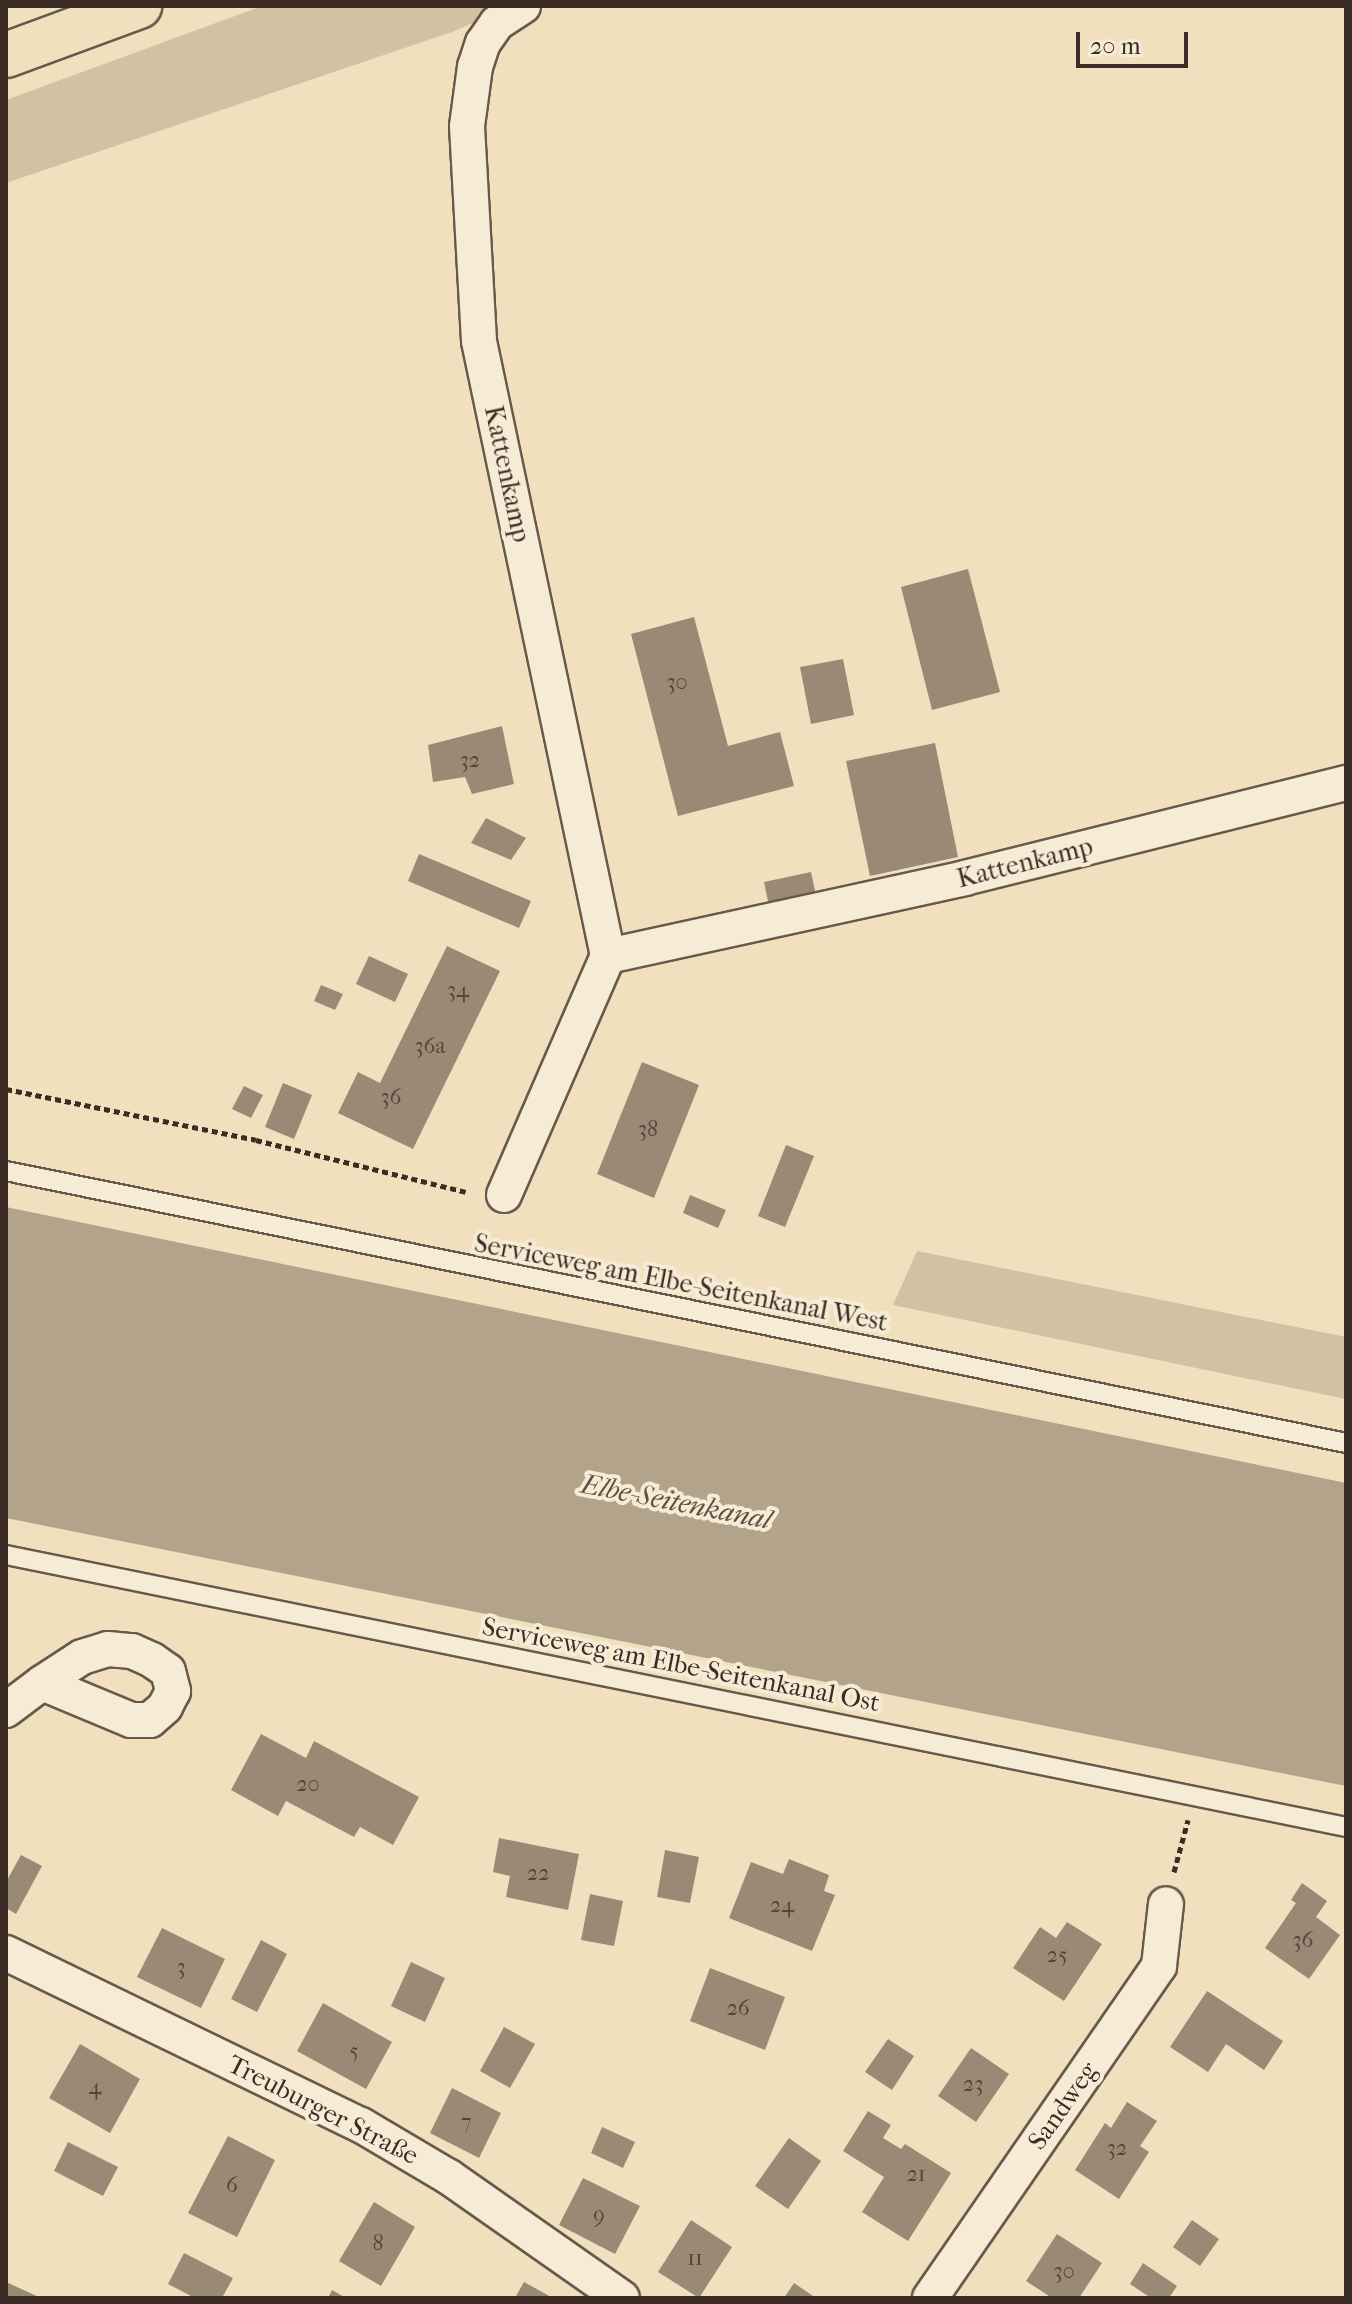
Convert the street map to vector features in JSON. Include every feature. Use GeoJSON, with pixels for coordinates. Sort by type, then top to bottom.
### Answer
{"type":"FeatureCollection","features":[{"type":"Feature","properties":{"kind":"highway"},"geometry":{"type":"LineString","coordinates":[[6,55],[139,6]]}},
{"type":"Feature","properties":{"kind":"street","name":"Kattenkamp"},"geometry":{"type":"LineString","coordinates":[[523,6],[497,23],[483,43],[475,67],[467,126],[479,341],[608,956],[965,878],[1346,783]]}},
{"type":"Feature","properties":{"kind":"street"},"geometry":{"type":"LineString","coordinates":[[504,1195],[608,956]]}},
{"type":"Feature","properties":{"kind":"street"},"geometry":{"type":"LineString","coordinates":[[6,1710],[42,1683]]}},
{"type":"Feature","properties":{"kind":"street","name":"Sandweg"},"geometry":{"type":"LineString","coordinates":[[930,2298],[1159,1966],[1166,1904]]}},
{"type":"Feature","properties":{"kind":"street","name":"Treuburger Straße"},"geometry":{"type":"LineString","coordinates":[[6,1953],[361,2125],[449,2177],[622,2298]]}},
{"type":"Feature","properties":{"kind":"lane","name":"Serviceweg am Elbe-Seitenkanal West"},"geometry":{"type":"LineString","coordinates":[[6,1171],[1346,1443]]}},
{"type":"Feature","properties":{"kind":"lane","name":"Serviceweg am Elbe-Seitenkanal Ost"},"geometry":{"type":"LineString","coordinates":[[6,1555],[1346,1827]]}},
{"type":"Feature","properties":{"kind":"path"},"geometry":{"type":"LineString","coordinates":[[6,1089],[256,1140],[466,1192]]}},
{"type":"Feature","properties":{"kind":"path"},"geometry":{"type":"LineString","coordinates":[[1178,1858],[1195,1796]]}},
{"type":"Feature","properties":{"kind":"shaded area"},"geometry":{"type":"Polygon","coordinates":[[[262,6],[512,6],[452,32],[6,183],[6,100],[262,6]]]}},
{"type":"Feature","properties":{"kind":"shaded area"},"geometry":{"type":"Polygon","coordinates":[[[917,1251],[1346,1337],[1346,1399],[893,1305],[917,1251]]]}},
{"type":"Feature","properties":{"kind":"water","name":"Elbe-Seitenkanal"},"geometry":{"type":"Polygon","coordinates":[[[6,1207],[1346,1483],[1346,1786],[6,1518],[6,1207]]]}},
{"type":"Feature","properties":{"kind":"building"},"geometry":{"type":"Polygon","coordinates":[[[968,569],[1000,692],[932,710],[901,587],[968,569]]]}},
{"type":"Feature","properties":{"kind":"building"},"geometry":{"type":"Polygon","coordinates":[[[694,617],[728,746],[780,732],[794,786],[678,816],[631,634],[694,617]]]}},
{"type":"Feature","properties":{"kind":"building"},"geometry":{"type":"Polygon","coordinates":[[[843,659],[854,715],[811,724],[800,667],[843,659]]]}},
{"type":"Feature","properties":{"kind":"building"},"geometry":{"type":"Polygon","coordinates":[[[502,726],[514,784],[472,794],[465,777],[433,782],[428,745],[502,726]]]}},
{"type":"Feature","properties":{"kind":"building"},"geometry":{"type":"Polygon","coordinates":[[[935,743],[958,857],[870,876],[846,761],[935,743]]]}},
{"type":"Feature","properties":{"kind":"building"},"geometry":{"type":"Polygon","coordinates":[[[486,818],[526,838],[511,860],[471,843],[486,818]]]}},
{"type":"Feature","properties":{"kind":"building"},"geometry":{"type":"Polygon","coordinates":[[[419,854],[531,901],[519,928],[408,881],[419,854]]]}},
{"type":"Feature","properties":{"kind":"building"},"geometry":{"type":"Polygon","coordinates":[[[811,872],[817,900],[770,911],[764,882],[811,872]]]}},
{"type":"Feature","properties":{"kind":"building"},"geometry":{"type":"Polygon","coordinates":[[[447,946],[500,971],[413,1149],[338,1113],[358,1072],[380,1083],[447,946]]]}},
{"type":"Feature","properties":{"kind":"building"},"geometry":{"type":"Polygon","coordinates":[[[369,956],[408,974],[395,1002],[356,984],[369,956]]]}},
{"type":"Feature","properties":{"kind":"building"},"geometry":{"type":"Polygon","coordinates":[[[321,985],[343,994],[335,1010],[314,1001],[321,985]]]}},
{"type":"Feature","properties":{"kind":"building"},"geometry":{"type":"Polygon","coordinates":[[[642,1062],[699,1085],[654,1198],[597,1174],[642,1062]]]}},
{"type":"Feature","properties":{"kind":"building"},"geometry":{"type":"Polygon","coordinates":[[[283,1083],[312,1095],[294,1139],[265,1127],[283,1083]]]}},
{"type":"Feature","properties":{"kind":"building"},"geometry":{"type":"Polygon","coordinates":[[[244,1086],[263,1095],[251,1118],[232,1109],[244,1086]]]}},
{"type":"Feature","properties":{"kind":"building"},"geometry":{"type":"Polygon","coordinates":[[[786,1145],[814,1156],[785,1227],[758,1216],[786,1145]]]}},
{"type":"Feature","properties":{"kind":"building"},"geometry":{"type":"Polygon","coordinates":[[[690,1195],[726,1210],[718,1228],[683,1213],[690,1195]]]}},
{"type":"Feature","properties":{"kind":"building"},"geometry":{"type":"Polygon","coordinates":[[[261,1734],[306,1758],[314,1741],[419,1797],[393,1845],[360,1827],[354,1837],[286,1801],[278,1816],[231,1790],[261,1734]]]}},
{"type":"Feature","properties":{"kind":"building"},"geometry":{"type":"Polygon","coordinates":[[[499,1838],[579,1854],[568,1910],[506,1897],[510,1876],[493,1872],[499,1838]]]}},
{"type":"Feature","properties":{"kind":"building"},"geometry":{"type":"Polygon","coordinates":[[[665,1850],[699,1857],[690,1903],[657,1897],[665,1850]]]}},
{"type":"Feature","properties":{"kind":"building"},"geometry":{"type":"Polygon","coordinates":[[[21,1855],[42,1866],[16,1914],[6,1908],[6,1882],[21,1855]]]}},
{"type":"Feature","properties":{"kind":"building"},"geometry":{"type":"Polygon","coordinates":[[[789,1859],[829,1875],[824,1891],[835,1895],[812,1951],[729,1918],[751,1862],[783,1874],[789,1859]]]}},
{"type":"Feature","properties":{"kind":"building"},"geometry":{"type":"Polygon","coordinates":[[[1302,1883],[1327,1901],[1316,1917],[1340,1935],[1309,1979],[1265,1948],[1296,1903],[1291,1900],[1302,1883]]]}},
{"type":"Feature","properties":{"kind":"building"},"geometry":{"type":"Polygon","coordinates":[[[590,1894],[623,1901],[614,1946],[581,1940],[590,1894]]]}},
{"type":"Feature","properties":{"kind":"building"},"geometry":{"type":"Polygon","coordinates":[[[1067,1922],[1102,1944],[1064,2001],[1013,1968],[1040,1927],[1056,1938],[1067,1922]]]}},
{"type":"Feature","properties":{"kind":"building"},"geometry":{"type":"Polygon","coordinates":[[[162,1928],[225,1959],[201,2008],[137,1977],[162,1928]]]}},
{"type":"Feature","properties":{"kind":"building"},"geometry":{"type":"Polygon","coordinates":[[[261,1940],[287,1954],[257,2012],[231,1999],[261,1940]]]}},
{"type":"Feature","properties":{"kind":"building"},"geometry":{"type":"Polygon","coordinates":[[[411,1962],[445,1978],[425,2022],[391,2006],[411,1962]]]}},
{"type":"Feature","properties":{"kind":"building"},"geometry":{"type":"Polygon","coordinates":[[[710,1968],[785,1997],[765,2050],[690,2021],[710,1968]]]}},
{"type":"Feature","properties":{"kind":"building"},"geometry":{"type":"Polygon","coordinates":[[[1207,1991],[1283,2041],[1264,2070],[1226,2044],[1208,2072],[1170,2047],[1207,1991]]]}},
{"type":"Feature","properties":{"kind":"building"},"geometry":{"type":"Polygon","coordinates":[[[323,2003],[392,2042],[366,2089],[297,2051],[323,2003]]]}},
{"type":"Feature","properties":{"kind":"building"},"geometry":{"type":"Polygon","coordinates":[[[504,2027],[535,2044],[510,2088],[480,2071],[504,2027]]]}},
{"type":"Feature","properties":{"kind":"building"},"geometry":{"type":"Polygon","coordinates":[[[888,2039],[914,2056],[892,2090],[865,2072],[888,2039]]]}},
{"type":"Feature","properties":{"kind":"building"},"geometry":{"type":"Polygon","coordinates":[[[80,2044],[140,2079],[110,2133],[49,2098],[80,2044]]]}},
{"type":"Feature","properties":{"kind":"building"},"geometry":{"type":"Polygon","coordinates":[[[971,2048],[1009,2074],[976,2122],[938,2096],[971,2048]]]}},
{"type":"Feature","properties":{"kind":"building"},"geometry":{"type":"Polygon","coordinates":[[[452,2088],[501,2113],[479,2158],[430,2133],[452,2088]]]}},
{"type":"Feature","properties":{"kind":"building"},"geometry":{"type":"Polygon","coordinates":[[[1127,2102],[1157,2121],[1140,2146],[1149,2152],[1119,2199],[1075,2170],[1105,2123],[1111,2128],[1127,2102]]]}},
{"type":"Feature","properties":{"kind":"building"},"geometry":{"type":"Polygon","coordinates":[[[868,2111],[891,2125],[883,2138],[901,2149],[905,2144],[951,2173],[908,2241],[862,2212],[884,2177],[843,2151],[868,2111]]]}},
{"type":"Feature","properties":{"kind":"building"},"geometry":{"type":"Polygon","coordinates":[[[602,2127],[635,2142],[623,2168],[591,2153],[602,2127]]]}},
{"type":"Feature","properties":{"kind":"building"},"geometry":{"type":"Polygon","coordinates":[[[228,2136],[275,2160],[237,2237],[188,2213],[228,2136]]]}},
{"type":"Feature","properties":{"kind":"building"},"geometry":{"type":"Polygon","coordinates":[[[789,2138],[821,2161],[788,2209],[755,2186],[789,2138]]]}},
{"type":"Feature","properties":{"kind":"building"},"geometry":{"type":"Polygon","coordinates":[[[68,2142],[118,2167],[103,2196],[54,2171],[68,2142]]]}},
{"type":"Feature","properties":{"kind":"building"},"geometry":{"type":"Polygon","coordinates":[[[583,2178],[640,2206],[615,2254],[559,2225],[583,2178]]]}},
{"type":"Feature","properties":{"kind":"building"},"geometry":{"type":"Polygon","coordinates":[[[374,2202],[415,2227],[381,2286],[339,2261],[374,2202]]]}},
{"type":"Feature","properties":{"kind":"building"},"geometry":{"type":"Polygon","coordinates":[[[691,2220],[732,2247],[699,2298],[658,2272],[691,2220]]]}},
{"type":"Feature","properties":{"kind":"building"},"geometry":{"type":"Polygon","coordinates":[[[1192,2220],[1219,2239],[1200,2266],[1173,2247],[1192,2220]]]}},
{"type":"Feature","properties":{"kind":"building"},"geometry":{"type":"Polygon","coordinates":[[[1057,2234],[1102,2263],[1079,2298],[1052,2298],[1026,2281],[1057,2234]]]}},
{"type":"Feature","properties":{"kind":"building"},"geometry":{"type":"Polygon","coordinates":[[[184,2253],[233,2278],[222,2298],[195,2298],[168,2284],[184,2253]]]}},
{"type":"Feature","properties":{"kind":"building"},"geometry":{"type":"Polygon","coordinates":[[[1143,2263],[1177,2286],[1169,2298],[1151,2298],[1130,2284],[1143,2263]]]}},
{"type":"Feature","properties":{"kind":"building"},"geometry":{"type":"Polygon","coordinates":[[[6,2282],[41,2298],[6,2298],[6,2282]]]}},
{"type":"Feature","properties":{"kind":"building"},"geometry":{"type":"Polygon","coordinates":[[[524,2282],[553,2298],[515,2298],[524,2282]]]}},
{"type":"Feature","properties":{"kind":"building"},"geometry":{"type":"Polygon","coordinates":[[[794,2283],[816,2298],[784,2298],[794,2283]]]}},
{"type":"Feature","properties":{"kind":"building"},"geometry":{"type":"Polygon","coordinates":[[[332,2290],[346,2298],[328,2298],[332,2290]]]}}]}
